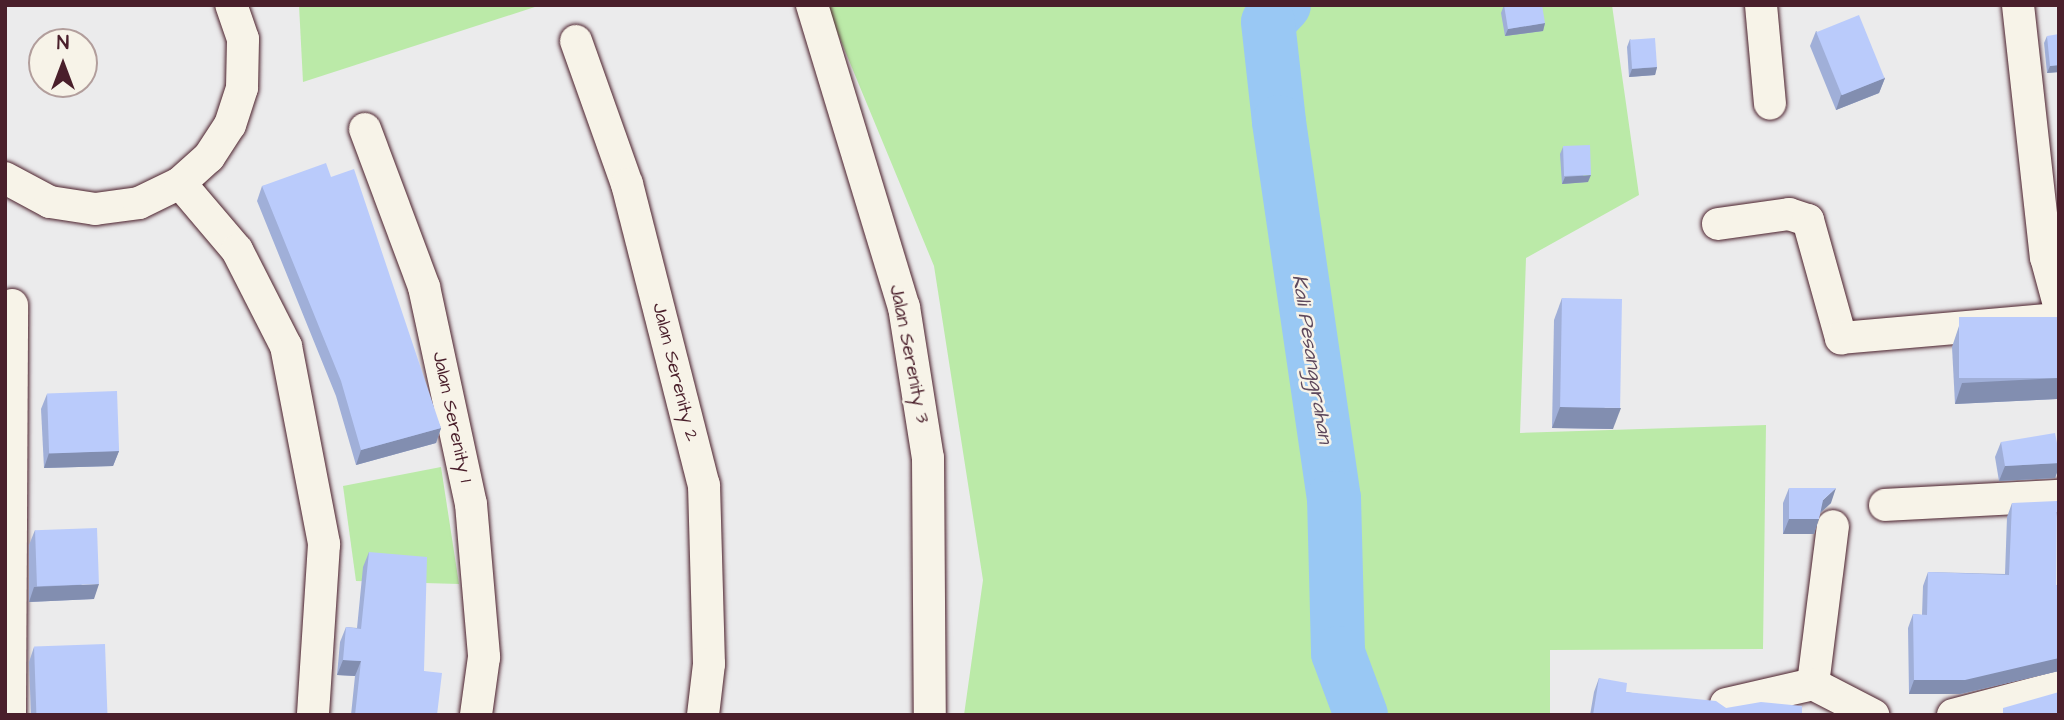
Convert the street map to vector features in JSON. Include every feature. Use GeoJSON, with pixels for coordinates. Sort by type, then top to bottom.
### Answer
{"type":"FeatureCollection","features":[{"type":"Feature","properties":{"kind":"street"},"geometry":{"type":"LineString","coordinates":[[5,178],[50,202],[95,209],[139,203],[180,183],[223,136],[242,88],[243,39],[231,5]]}},
{"type":"Feature","properties":{"kind":"street","name":"Jalan Serenity 3"},"geometry":{"type":"LineString","coordinates":[[812,5],[904,307],[928,458],[930,715]]}},
{"type":"Feature","properties":{"kind":"street"},"geometry":{"type":"LineString","coordinates":[[1761,5],[1770,104]]}},
{"type":"Feature","properties":{"kind":"street"},"geometry":{"type":"LineString","coordinates":[[2018,5],[2049,152],[2046,257],[2059,305]]}},
{"type":"Feature","properties":{"kind":"street","name":"Jalan Serenity 2"},"geometry":{"type":"LineString","coordinates":[[576,41],[628,184],[704,485],[709,664],[703,715]]}},
{"type":"Feature","properties":{"kind":"street","name":"Jalan Serenity 1"},"geometry":{"type":"LineString","coordinates":[[365,129],[424,287],[471,504],[484,657],[476,715]]}},
{"type":"Feature","properties":{"kind":"street"},"geometry":{"type":"LineString","coordinates":[[180,183],[237,250],[286,346],[324,544],[313,715]]}},
{"type":"Feature","properties":{"kind":"street"},"geometry":{"type":"LineString","coordinates":[[1718,224],[1789,214],[1808,220],[1841,338],[2059,319]]}},
{"type":"Feature","properties":{"kind":"street"},"geometry":{"type":"LineString","coordinates":[[10,715],[12,305]]}},
{"type":"Feature","properties":{"kind":"street"},"geometry":{"type":"LineString","coordinates":[[1885,505],[2058,505]]}},
{"type":"Feature","properties":{"kind":"street"},"geometry":{"type":"LineString","coordinates":[[1812,684],[1833,526]]}},
{"type":"Feature","properties":{"kind":"street"},"geometry":{"type":"LineString","coordinates":[[1726,704],[1812,684],[1873,715]]}},
{"type":"Feature","properties":{"kind":"street"},"geometry":{"type":"LineString","coordinates":[[1953,715],[2059,687]]}},
{"type":"Feature","properties":{"kind":"green space"},"geometry":{"type":"Polygon","coordinates":[[[299,5],[541,5],[303,82],[299,5]]]}},
{"type":"Feature","properties":{"kind":"green space"},"geometry":{"type":"Polygon","coordinates":[[[826,5],[1612,5],[1639,195],[1526,258],[1520,433],[1766,425],[1763,649],[1550,650],[1550,715],[964,715],[983,580],[934,266],[826,5]]]}},
{"type":"Feature","properties":{"kind":"green space"},"geometry":{"type":"Polygon","coordinates":[[[441,467],[459,584],[356,581],[343,486],[441,467]]]}},
{"type":"Feature","properties":{"kind":"building"},"geometry":{"type":"Polygon","coordinates":[[[1504,5],[1542,5],[1545,23],[1508,29],[1504,5]]]}},
{"type":"Feature","properties":{"kind":"building"},"geometry":{"type":"Polygon","coordinates":[[[1859,15],[1884,78],[1842,95],[1816,32],[1859,15]]]}},
{"type":"Feature","properties":{"kind":"building"},"geometry":{"type":"Polygon","coordinates":[[[2059,34],[2059,65],[2050,66],[2047,36],[2059,34]]]}},
{"type":"Feature","properties":{"kind":"building"},"geometry":{"type":"Polygon","coordinates":[[[1655,38],[1657,67],[1632,69],[1630,40],[1655,38]]]}},
{"type":"Feature","properties":{"kind":"building"},"geometry":{"type":"Polygon","coordinates":[[[1590,145],[1591,175],[1564,176],[1563,146],[1590,145]]]}},
{"type":"Feature","properties":{"kind":"building"},"geometry":{"type":"Polygon","coordinates":[[[326,163],[331,177],[354,169],[441,428],[361,450],[341,381],[262,186],[326,163]]]}},
{"type":"Feature","properties":{"kind":"building"},"geometry":{"type":"Polygon","coordinates":[[[1562,298],[1622,299],[1620,408],[1560,407],[1562,298]]]}},
{"type":"Feature","properties":{"kind":"building"},"geometry":{"type":"Polygon","coordinates":[[[1959,317],[2059,317],[2059,378],[1959,378],[1959,317]]]}},
{"type":"Feature","properties":{"kind":"building"},"geometry":{"type":"Polygon","coordinates":[[[117,391],[119,451],[49,453],[47,393],[117,391]]]}},
{"type":"Feature","properties":{"kind":"building"},"geometry":{"type":"Polygon","coordinates":[[[2055,433],[2059,463],[2005,466],[2001,442],[2055,433]]]}},
{"type":"Feature","properties":{"kind":"building"},"geometry":{"type":"Polygon","coordinates":[[[1789,488],[1836,488],[1823,500],[1819,519],[1789,519],[1789,488]]]}},
{"type":"Feature","properties":{"kind":"building"},"geometry":{"type":"Polygon","coordinates":[[[2057,501],[2059,658],[1965,680],[1914,680],[1913,614],[1927,615],[1928,572],[2009,575],[2012,503],[2057,501]]]}},
{"type":"Feature","properties":{"kind":"building"},"geometry":{"type":"Polygon","coordinates":[[[97,528],[99,584],[37,586],[35,530],[97,528]]]}},
{"type":"Feature","properties":{"kind":"building"},"geometry":{"type":"Polygon","coordinates":[[[369,552],[427,557],[424,671],[442,673],[437,715],[355,715],[361,661],[343,660],[346,627],[361,629],[369,552]]]}},
{"type":"Feature","properties":{"kind":"building"},"geometry":{"type":"Polygon","coordinates":[[[105,644],[107,715],[36,715],[34,646],[105,644]]]}},
{"type":"Feature","properties":{"kind":"building"},"geometry":{"type":"Polygon","coordinates":[[[1599,678],[1627,683],[1626,692],[1716,701],[1726,708],[1761,702],[1802,706],[1802,715],[1593,715],[1599,678]]]}},
{"type":"Feature","properties":{"kind":"building"},"geometry":{"type":"Polygon","coordinates":[[[2059,692],[2059,715],[2003,715],[2003,708],[2059,692]]]}},
{"type":"Feature","properties":{"kind":"waterway","name":"Kali Pesanggrahan"},"geometry":{"type":"LineString","coordinates":[[1284,5],[1268,22],[1279,122],[1334,498],[1338,653],[1361,715]]}}]}
